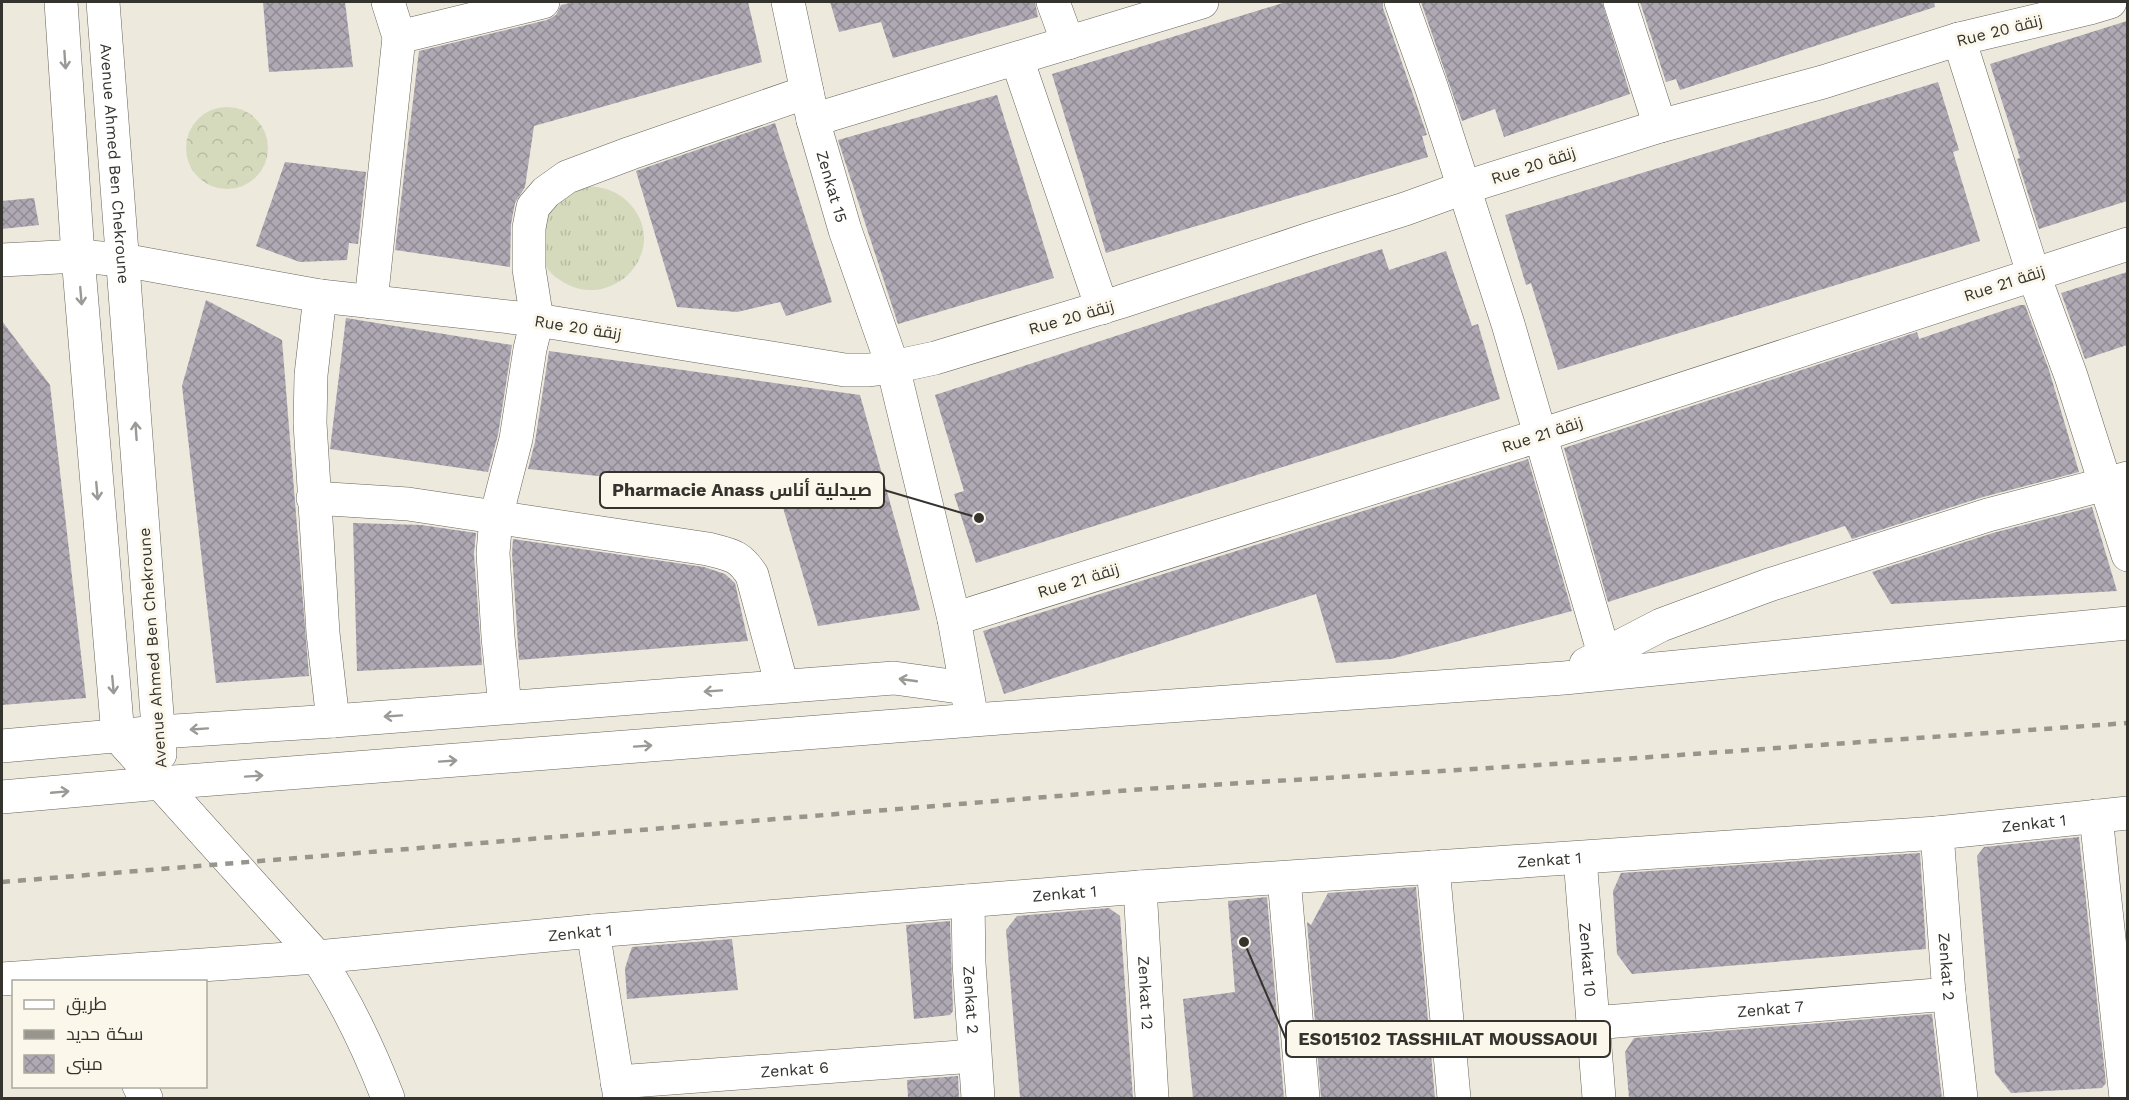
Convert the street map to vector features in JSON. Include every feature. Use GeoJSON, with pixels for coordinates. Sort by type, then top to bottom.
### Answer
{"type":"FeatureCollection","features":[{"type":"Feature","properties":{"kind":"street"},"geometry":{"type":"LineString","coordinates":[[61,2],[78,256],[118,735]]}},
{"type":"Feature","properties":{"kind":"street","name":"Avenue Ahmed Ben Chekroune"},"geometry":{"type":"LineString","coordinates":[[103,2],[161,783]]}},
{"type":"Feature","properties":{"kind":"street"},"geometry":{"type":"LineString","coordinates":[[371,302],[399,37],[388,2]]}},
{"type":"Feature","properties":{"kind":"street"},"geometry":{"type":"LineString","coordinates":[[399,37],[543,2]]}},
{"type":"Feature","properties":{"kind":"street","name":"Zenkat 15"},"geometry":{"type":"LineString","coordinates":[[788,2],[810,106],[845,230],[893,368],[954,619],[973,720]]}},
{"type":"Feature","properties":{"kind":"street"},"geometry":{"type":"LineString","coordinates":[[1053,2],[1068,43]]}},
{"type":"Feature","properties":{"kind":"street"},"geometry":{"type":"LineString","coordinates":[[505,707],[493,553],[496,517],[516,439],[537,320],[529,269],[529,228],[533,207],[546,192],[567,177],[631,153],[810,106],[1017,59],[1202,2]]}},
{"type":"Feature","properties":{"kind":"street"},"geometry":{"type":"LineString","coordinates":[[1401,2],[1508,324],[1604,654]]}},
{"type":"Feature","properties":{"kind":"street"},"geometry":{"type":"LineString","coordinates":[[1620,2],[1660,126]]}},
{"type":"Feature","properties":{"kind":"street","name":"Rue 20 زنقة"},"geometry":{"type":"LineString","coordinates":[[2,260],[78,256],[123,260],[320,296],[537,320],[845,370],[893,368],[935,358],[1102,308],[1463,188],[1660,126],[1823,82],[1959,39],[2095,4]]}},
{"type":"Feature","properties":{"kind":"street"},"geometry":{"type":"LineString","coordinates":[[1959,39],[2033,273],[2071,376],[2116,482],[2127,555]]}},
{"type":"Feature","properties":{"kind":"street"},"geometry":{"type":"LineString","coordinates":[[1017,59],[1102,308]]}},
{"type":"Feature","properties":{"kind":"street","name":"Rue 21 زنقة"},"geometry":{"type":"LineString","coordinates":[[954,619],[1541,435],[2127,244]]}},
{"type":"Feature","properties":{"kind":"street"},"geometry":{"type":"LineString","coordinates":[[320,296],[311,375],[310,423],[323,633],[333,721]]}},
{"type":"Feature","properties":{"kind":"street"},"geometry":{"type":"LineString","coordinates":[[1564,678],[1604,654],[1661,625],[1769,585],[1988,516],[2116,482]]}},
{"type":"Feature","properties":{"kind":"street"},"geometry":{"type":"LineString","coordinates":[[313,498],[408,504],[708,549],[731,555],[743,562],[752,575],[782,686]]}},
{"type":"Feature","properties":{"kind":"street"},"geometry":{"type":"LineString","coordinates":[[2,797],[973,720],[1564,678],[2127,623]]}},
{"type":"Feature","properties":{"kind":"street"},"geometry":{"type":"LineString","coordinates":[[2,746],[118,735],[894,678],[966,688]]}},
{"type":"Feature","properties":{"kind":"street","name":"Avenue Ahmed Ben Chekroune"},"geometry":{"type":"LineString","coordinates":[[118,735],[161,783]]}},
{"type":"Feature","properties":{"kind":"street"},"geometry":{"type":"LineString","coordinates":[[161,783],[317,957],[339,990],[365,1041],[388,1098]]}},
{"type":"Feature","properties":{"kind":"street"},"geometry":{"type":"LineString","coordinates":[[2112,815],[2126,1098]]}},
{"type":"Feature","properties":{"kind":"street","name":"Zenkat 1"},"geometry":{"type":"LineString","coordinates":[[2,979],[63,978],[593,931],[1140,887],[1937,832],[2112,815]]}},
{"type":"Feature","properties":{"kind":"street","name":"Zenkat 2"},"geometry":{"type":"LineString","coordinates":[[1937,832],[1949,994],[1962,1098]]}},
{"type":"Feature","properties":{"kind":"street","name":"Zenkat 10"},"geometry":{"type":"LineString","coordinates":[[1580,858],[1599,1098]]}},
{"type":"Feature","properties":{"kind":"street"},"geometry":{"type":"LineString","coordinates":[[1433,867],[1454,1098]]}},
{"type":"Feature","properties":{"kind":"street"},"geometry":{"type":"LineString","coordinates":[[1284,878],[1303,1098]]}},
{"type":"Feature","properties":{"kind":"street","name":"Zenkat 12"},"geometry":{"type":"LineString","coordinates":[[1140,887],[1152,1098]]}},
{"type":"Feature","properties":{"kind":"street","name":"Zenkat 2"},"geometry":{"type":"LineString","coordinates":[[968,901],[969,963],[978,1098]]}},
{"type":"Feature","properties":{"kind":"street"},"geometry":{"type":"LineString","coordinates":[[593,931],[619,1090]]}},
{"type":"Feature","properties":{"kind":"street","name":"Zenkat 7"},"geometry":{"type":"LineString","coordinates":[[1593,1023],[1949,994]]}},
{"type":"Feature","properties":{"kind":"street","name":"Zenkat 6"},"geometry":{"type":"LineString","coordinates":[[619,1090],[974,1056]]}},
{"type":"Feature","properties":{"kind":"green space"},"geometry":{"type":"Polygon","coordinates":[[[219,107],[235,107],[250,114],[261,125],[268,140],[265,164],[256,177],[235,189],[219,189],[204,182],[193,171],[186,156],[186,140],[193,125],[204,114],[219,107]]]}},
{"type":"Feature","properties":{"kind":"green space"},"geometry":{"type":"Polygon","coordinates":[[[582,186],[611,191],[623,198],[634,209],[643,227],[644,244],[638,261],[628,275],[614,285],[597,290],[579,289],[557,278],[545,265],[542,254],[544,213],[582,186]]]}},
{"type":"Feature","properties":{"kind":"building"},"geometry":{"type":"Polygon","coordinates":[[[263,2],[345,2],[353,67],[269,72],[263,2]]]}},
{"type":"Feature","properties":{"kind":"building"},"geometry":{"type":"Polygon","coordinates":[[[574,2],[748,2],[762,62],[534,126],[525,187],[515,203],[511,224],[510,267],[395,250],[419,51],[547,20],[556,15],[561,5],[574,2]]]}},
{"type":"Feature","properties":{"kind":"building"},"geometry":{"type":"Polygon","coordinates":[[[830,2],[1035,2],[1038,17],[893,58],[881,22],[839,32],[830,2]]]}},
{"type":"Feature","properties":{"kind":"building"},"geometry":{"type":"Polygon","coordinates":[[[1286,2],[1383,2],[1383,8],[1427,135],[1422,136],[1428,157],[1106,253],[1052,74],[1286,2]]]}},
{"type":"Feature","properties":{"kind":"building"},"geometry":{"type":"Polygon","coordinates":[[[1421,2],[1602,2],[1630,94],[1504,137],[1495,109],[1462,121],[1421,2]]]}},
{"type":"Feature","properties":{"kind":"building"},"geometry":{"type":"Polygon","coordinates":[[[1640,2],[1934,2],[1935,7],[1680,90],[1676,79],[1666,82],[1640,2]]]}},
{"type":"Feature","properties":{"kind":"building"},"geometry":{"type":"Polygon","coordinates":[[[2127,21],[2127,201],[2039,229],[2017,159],[2020,158],[1990,64],[2127,21]]]}},
{"type":"Feature","properties":{"kind":"building"},"geometry":{"type":"Polygon","coordinates":[[[1938,82],[1959,150],[1953,152],[1980,241],[1558,370],[1531,283],[1526,285],[1505,215],[1938,82]]]}},
{"type":"Feature","properties":{"kind":"building"},"geometry":{"type":"Polygon","coordinates":[[[997,95],[1054,278],[898,324],[838,140],[997,95]]]}},
{"type":"Feature","properties":{"kind":"building"},"geometry":{"type":"Polygon","coordinates":[[[775,123],[832,302],[786,316],[780,302],[737,312],[677,307],[636,171],[775,123]]]}},
{"type":"Feature","properties":{"kind":"building"},"geometry":{"type":"Polygon","coordinates":[[[285,162],[366,172],[358,244],[349,243],[347,260],[300,262],[256,246],[285,162]]]}},
{"type":"Feature","properties":{"kind":"building"},"geometry":{"type":"Polygon","coordinates":[[[34,198],[39,225],[2,229],[2,201],[34,198]]]}},
{"type":"Feature","properties":{"kind":"building"},"geometry":{"type":"Polygon","coordinates":[[[1382,249],[1389,270],[1446,251],[1472,326],[1478,324],[1500,399],[976,563],[954,494],[964,491],[935,395],[1382,249]]]}},
{"type":"Feature","properties":{"kind":"building"},"geometry":{"type":"Polygon","coordinates":[[[2127,272],[2127,345],[2085,359],[2061,293],[2127,272]]]}},
{"type":"Feature","properties":{"kind":"building"},"geometry":{"type":"Polygon","coordinates":[[[206,300],[282,340],[309,676],[216,683],[182,386],[206,300]]]}},
{"type":"Feature","properties":{"kind":"building"},"geometry":{"type":"Polygon","coordinates":[[[2025,305],[2049,370],[2079,472],[1983,497],[1852,539],[1845,526],[1608,602],[1564,448],[1917,332],[1919,339],[2025,305]]]}},
{"type":"Feature","properties":{"kind":"building"},"geometry":{"type":"Polygon","coordinates":[[[346,318],[512,345],[498,435],[488,472],[330,449],[346,318]]]}},
{"type":"Feature","properties":{"kind":"building"},"geometry":{"type":"Polygon","coordinates":[[[2,321],[50,385],[86,698],[2,705],[2,321]]]}},
{"type":"Feature","properties":{"kind":"building"},"geometry":{"type":"Polygon","coordinates":[[[549,351],[860,395],[920,610],[818,626],[779,494],[528,469],[535,442],[549,351]]]}},
{"type":"Feature","properties":{"kind":"building"},"geometry":{"type":"Polygon","coordinates":[[[1528,459],[1572,611],[1391,659],[1336,663],[1316,594],[1004,694],[983,631],[1528,459]]]}},
{"type":"Feature","properties":{"kind":"building"},"geometry":{"type":"Polygon","coordinates":[[[2092,507],[2117,591],[1891,604],[1872,572],[1993,533],[2092,507]]]}},
{"type":"Feature","properties":{"kind":"building"},"geometry":{"type":"Polygon","coordinates":[[[353,523],[421,525],[476,533],[474,554],[482,665],[357,671],[353,523]]]}},
{"type":"Feature","properties":{"kind":"building"},"geometry":{"type":"Polygon","coordinates":[[[513,539],[704,567],[725,574],[735,583],[748,641],[519,660],[513,539]]]}},
{"type":"Feature","properties":{"kind":"building"},"geometry":{"type":"Polygon","coordinates":[[[2079,837],[2106,1083],[2102,1088],[2011,1093],[1995,1073],[1977,856],[1984,847],[2079,837]]]}},
{"type":"Feature","properties":{"kind":"building"},"geometry":{"type":"Polygon","coordinates":[[[1920,853],[1926,949],[1632,974],[1617,954],[1613,891],[1621,873],[1920,853]]]}},
{"type":"Feature","properties":{"kind":"building"},"geometry":{"type":"Polygon","coordinates":[[[1416,887],[1435,1098],[1321,1098],[1307,922],[1311,925],[1328,893],[1416,887]]]}},
{"type":"Feature","properties":{"kind":"building"},"geometry":{"type":"Polygon","coordinates":[[[1267,897],[1284,1098],[1193,1098],[1183,999],[1235,992],[1228,901],[1267,897]]]}},
{"type":"Feature","properties":{"kind":"building"},"geometry":{"type":"Polygon","coordinates":[[[1109,908],[1120,916],[1133,1098],[1020,1098],[1006,930],[1017,916],[1109,908]]]}},
{"type":"Feature","properties":{"kind":"building"},"geometry":{"type":"Polygon","coordinates":[[[950,921],[953,1011],[950,1015],[914,1019],[906,925],[950,921]]]}},
{"type":"Feature","properties":{"kind":"building"},"geometry":{"type":"Polygon","coordinates":[[[732,939],[738,990],[627,999],[625,968],[632,947],[732,939]]]}},
{"type":"Feature","properties":{"kind":"building"},"geometry":{"type":"Polygon","coordinates":[[[1932,1014],[1942,1098],[1629,1098],[1625,1052],[1634,1038],[1932,1014]]]}},
{"type":"Feature","properties":{"kind":"building"},"geometry":{"type":"Polygon","coordinates":[[[958,1076],[959,1098],[908,1098],[907,1080],[958,1076]]]}},
{"type":"Feature","properties":{"kind":"railway"},"geometry":{"type":"LineString","coordinates":[[2,882],[1144,789],[1539,765],[2128,723]]}},
{"type":"Feature","properties":{"kind":"place","name":"Pharmacie Anass صيدلية أناس"},"geometry":{"type":"Point","coordinates":[979,518]}},
{"type":"Feature","properties":{"kind":"place","name":"ES015102 TASSHILAT MOUSSAOUI"},"geometry":{"type":"Point","coordinates":[1244,942]}}]}
